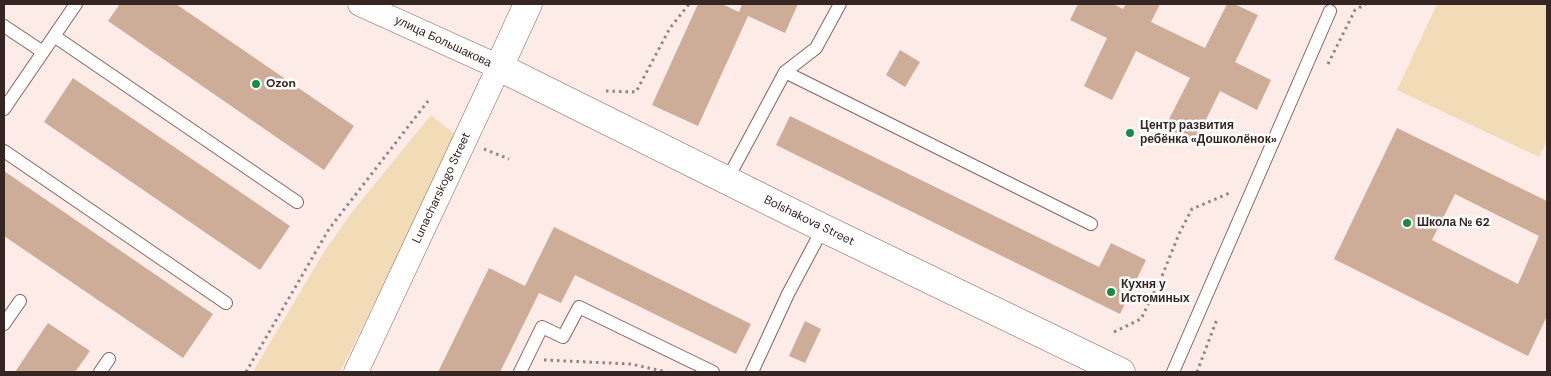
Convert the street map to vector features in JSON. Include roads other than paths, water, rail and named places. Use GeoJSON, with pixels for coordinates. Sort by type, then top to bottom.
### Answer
{"type":"FeatureCollection","features":[{"type":"Feature","properties":{"kind":"street","name":"улица Большакова"},"geometry":{"type":"LineString","coordinates":[[360,4],[498,67]]}},
{"type":"Feature","properties":{"kind":"street","name":"Lunacharskogo Street"},"geometry":{"type":"LineString","coordinates":[[356,372],[528,4]]}},
{"type":"Feature","properties":{"kind":"street","name":"Bolshakova Street"},"geometry":{"type":"LineString","coordinates":[[498,67],[823,228],[1093,366],[1121,372]]}},
{"type":"Feature","properties":{"kind":"lane"},"geometry":{"type":"LineString","coordinates":[[4,109],[76,4]]}},
{"type":"Feature","properties":{"kind":"lane"},"geometry":{"type":"LineString","coordinates":[[727,180],[785,72],[816,48],[840,4]]}},
{"type":"Feature","properties":{"kind":"lane"},"geometry":{"type":"LineString","coordinates":[[1173,372],[1330,11]]}},
{"type":"Feature","properties":{"kind":"lane"},"geometry":{"type":"LineString","coordinates":[[4,26],[43,52]]}},
{"type":"Feature","properties":{"kind":"lane"},"geometry":{"type":"LineString","coordinates":[[54,36],[298,202]]}},
{"type":"Feature","properties":{"kind":"lane"},"geometry":{"type":"LineString","coordinates":[[785,72],[1091,224]]}},
{"type":"Feature","properties":{"kind":"lane"},"geometry":{"type":"LineString","coordinates":[[4,151],[226,303]]}},
{"type":"Feature","properties":{"kind":"lane"},"geometry":{"type":"LineString","coordinates":[[752,372],[788,294],[823,228]]}},
{"type":"Feature","properties":{"kind":"lane"},"geometry":{"type":"LineString","coordinates":[[4,324],[20,301]]}},
{"type":"Feature","properties":{"kind":"lane"},"geometry":{"type":"LineString","coordinates":[[520,372],[542,326],[564,337],[579,307],[713,372]]}},
{"type":"Feature","properties":{"kind":"lane"},"geometry":{"type":"LineString","coordinates":[[100,372],[109,359]]}},
{"type":"Feature","properties":{"kind":"place","name":"Ozon"},"geometry":{"type":"Point","coordinates":[256,84]}},
{"type":"Feature","properties":{"kind":"place","name":"Центр развития ребёнка «Дошколёнок»"},"geometry":{"type":"Point","coordinates":[1130,133]}},
{"type":"Feature","properties":{"kind":"place","name":"Школа № 62"},"geometry":{"type":"Point","coordinates":[1407,223]}},
{"type":"Feature","properties":{"kind":"place","name":"Кухня у Истоминых"},"geometry":{"type":"Point","coordinates":[1111,292]}}]}
